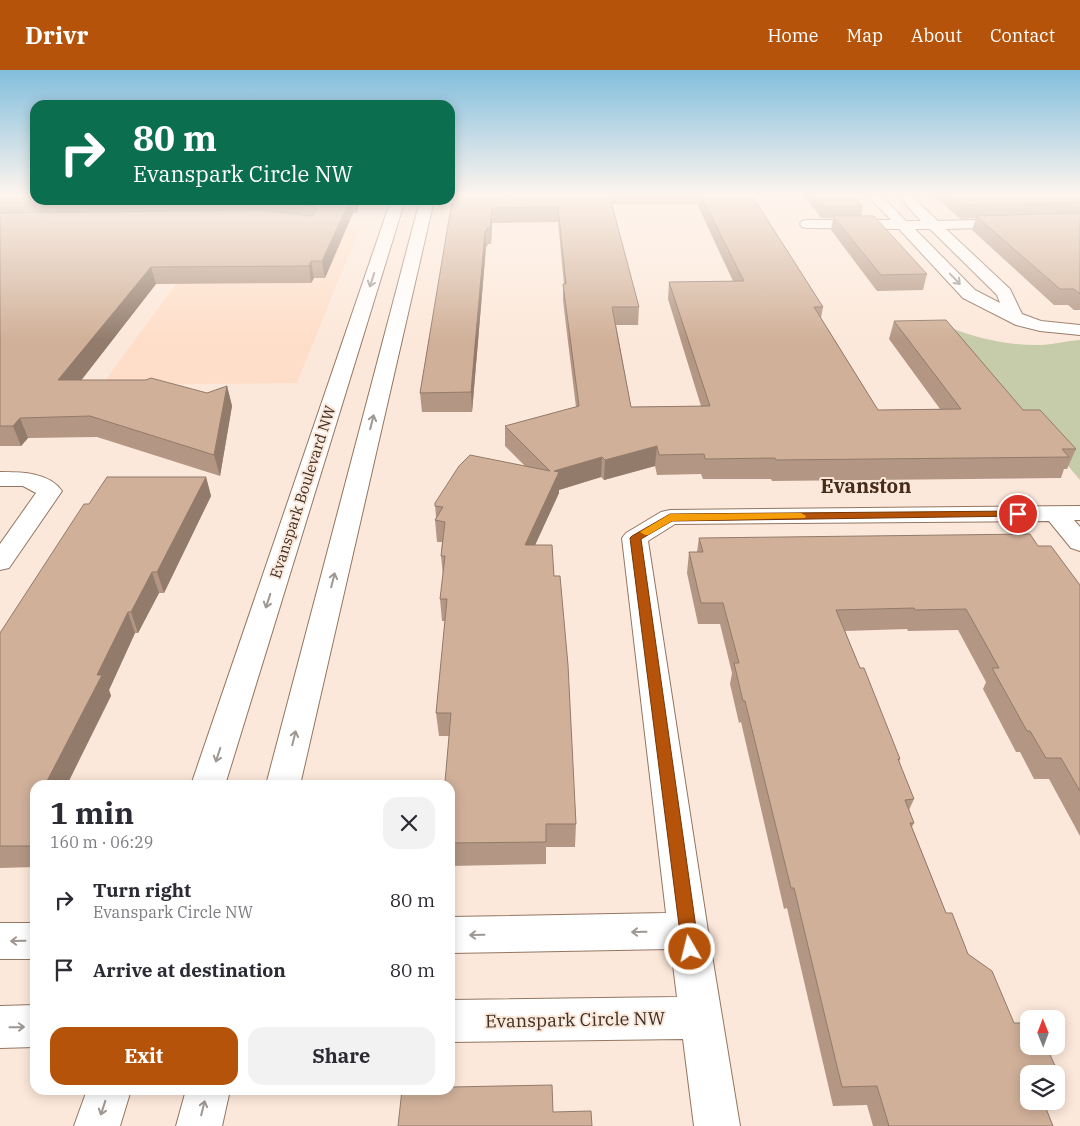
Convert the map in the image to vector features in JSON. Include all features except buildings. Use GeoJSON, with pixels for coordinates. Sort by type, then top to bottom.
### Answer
{"type":"FeatureCollection","features":[{"type":"Feature","properties":{"kind":"street","name":"Evanspark Boulevard NW"},"geometry":{"type":"LineString","coordinates":[[210,780],[384,243]]}},
{"type":"Feature","properties":{"kind":"street"},"geometry":{"type":"LineString","coordinates":[[284,780],[416,243]]}},
{"type":"Feature","properties":{"kind":"street"},"geometry":{"type":"LineString","coordinates":[[920,243],[969,294],[1014,315],[1022,321],[1040,326],[1080,330]]}},
{"type":"Feature","properties":{"kind":"street"},"geometry":{"type":"LineString","coordinates":[[953,243],[1004,293],[1014,315]]}},
{"type":"Feature","properties":{"kind":"street"},"geometry":{"type":"LineString","coordinates":[[0,479],[27,479],[50,491],[0,562]]}},
{"type":"Feature","properties":{"kind":"street"},"geometry":{"type":"LineString","coordinates":[[716,1126],[635,538],[670,518],[1068,514],[1080,543]]}},
{"type":"Feature","properties":{"kind":"street"},"geometry":{"type":"LineString","coordinates":[[455,935],[688,931]]}},
{"type":"Feature","properties":{"kind":"street"},"geometry":{"type":"LineString","coordinates":[[0,942],[30,941]]}},
{"type":"Feature","properties":{"kind":"street","name":"Evanspark Circle NW"},"geometry":{"type":"LineString","coordinates":[[455,1021],[701,1018]]}},
{"type":"Feature","properties":{"kind":"street"},"geometry":{"type":"LineString","coordinates":[[0,1027],[30,1026]]}},
{"type":"Feature","properties":{"kind":"street"},"geometry":{"type":"LineString","coordinates":[[97,1126],[107,1095]]}},
{"type":"Feature","properties":{"kind":"street"},"geometry":{"type":"LineString","coordinates":[[199,1126],[207,1095]]}},
{"type":"Feature","properties":{"kind":"shaded area"},"geometry":{"type":"Polygon","coordinates":[[[205,243],[353,243],[297,383],[102,385],[205,243]]]}},
{"type":"Feature","properties":{"kind":"green space"},"geometry":{"type":"Polygon","coordinates":[[[951,328],[1007,343],[1042,345],[1080,340],[1080,480],[951,328]]]}},
{"type":"Feature","properties":{"kind":"slow traffic"},"geometry":{"type":"LineString","coordinates":[[645,532],[670,518],[801,516]]}},
{"type":"Feature","properties":{"kind":"district","name":"Evanston"},"geometry":{"type":"Point","coordinates":[866,486]}},
{"type":"Feature","properties":{"kind":"route"},"geometry":{"type":"LineString","coordinates":[[690,949],[635,538],[670,518],[1018,514]]}}]}
